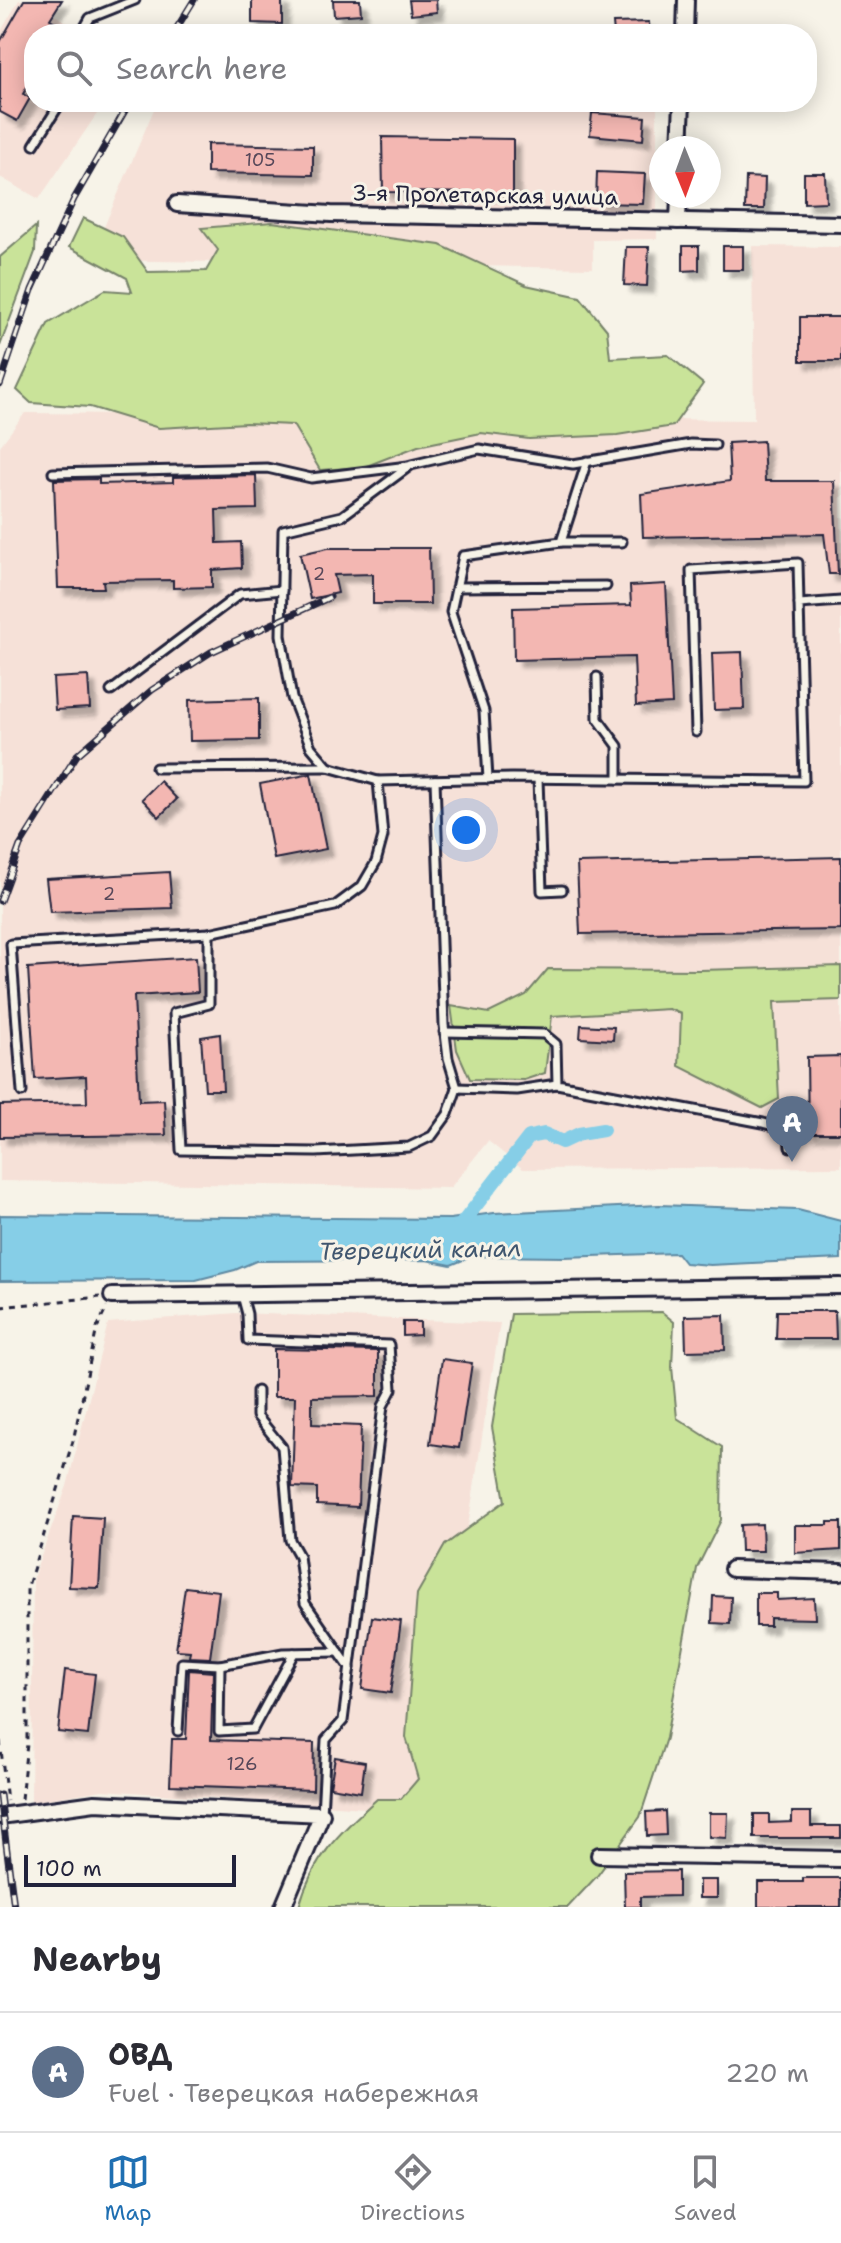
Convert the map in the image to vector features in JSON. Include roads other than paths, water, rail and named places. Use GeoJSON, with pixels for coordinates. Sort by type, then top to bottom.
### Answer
{"type":"FeatureCollection","features":[{"type":"Feature","properties":{"kind":"street"},"geometry":{"type":"LineString","coordinates":[[685,24],[686,0]]}},
{"type":"Feature","properties":{"kind":"street"},"geometry":{"type":"LineString","coordinates":[[681,136],[682,112]]}},
{"type":"Feature","properties":{"kind":"street","name":"3-я Пролетарская улица"},"geometry":{"type":"LineString","coordinates":[[177,204],[331,214],[841,224]]}},
{"type":"Feature","properties":{"kind":"street"},"geometry":{"type":"LineString","coordinates":[[678,221],[679,208]]}},
{"type":"Feature","properties":{"kind":"street"},"geometry":{"type":"LineString","coordinates":[[112,1296],[841,1286]]}},
{"type":"Feature","properties":{"kind":"street"},"geometry":{"type":"LineString","coordinates":[[732,1569],[841,1572]]}},
{"type":"Feature","properties":{"kind":"street"},"geometry":{"type":"LineString","coordinates":[[0,1816],[95,1803],[322,1814],[283,1907]]}},
{"type":"Feature","properties":{"kind":"street"},"geometry":{"type":"LineString","coordinates":[[599,1855],[841,1859]]}},
{"type":"Feature","properties":{"kind":"lane"},"geometry":{"type":"LineString","coordinates":[[87,24],[90,18],[135,0]]}},
{"type":"Feature","properties":{"kind":"lane"},"geometry":{"type":"LineString","coordinates":[[34,145],[55,112]]}},
{"type":"Feature","properties":{"kind":"lane"},"geometry":{"type":"LineString","coordinates":[[53,473],[267,468],[311,478],[411,465],[479,449],[573,464],[691,444],[715,445]]}},
{"type":"Feature","properties":{"kind":"lane"},"geometry":{"type":"LineString","coordinates":[[561,542],[587,461]]}},
{"type":"Feature","properties":{"kind":"lane"},"geometry":{"type":"LineString","coordinates":[[328,767],[311,747],[292,698],[281,635],[283,530],[342,516],[411,465]]}},
{"type":"Feature","properties":{"kind":"lane"},"geometry":{"type":"LineString","coordinates":[[488,779],[484,711],[451,612],[463,556],[561,542],[622,542]]}},
{"type":"Feature","properties":{"kind":"lane"},"geometry":{"type":"LineString","coordinates":[[156,768],[328,767],[378,781],[804,781],[798,563],[691,570],[696,732]]}},
{"type":"Feature","properties":{"kind":"lane"},"geometry":{"type":"LineString","coordinates":[[457,587],[606,586]]}},
{"type":"Feature","properties":{"kind":"lane"},"geometry":{"type":"LineString","coordinates":[[111,691],[240,594],[282,590]]}},
{"type":"Feature","properties":{"kind":"lane"},"geometry":{"type":"LineString","coordinates":[[799,604],[841,601]]}},
{"type":"Feature","properties":{"kind":"lane"},"geometry":{"type":"LineString","coordinates":[[597,677],[598,719],[618,746],[618,779]]}},
{"type":"Feature","properties":{"kind":"lane"},"geometry":{"type":"LineString","coordinates":[[538,779],[542,891],[562,890]]}},
{"type":"Feature","properties":{"kind":"lane"},"geometry":{"type":"LineString","coordinates":[[209,933],[209,1004],[174,1013],[181,1150],[316,1152],[409,1147],[432,1136],[448,1114],[457,1088],[444,1032],[435,780]]}},
{"type":"Feature","properties":{"kind":"lane"},"geometry":{"type":"LineString","coordinates":[[22,1092],[11,944],[209,933],[335,906],[362,886],[376,862],[383,836],[378,781]]}},
{"type":"Feature","properties":{"kind":"lane"},"geometry":{"type":"LineString","coordinates":[[444,1032],[544,1034],[556,1044],[557,1084]]}},
{"type":"Feature","properties":{"kind":"lane"},"geometry":{"type":"LineString","coordinates":[[457,1088],[517,1090],[557,1084],[789,1130],[790,1147]]}},
{"type":"Feature","properties":{"kind":"lane"},"geometry":{"type":"LineString","coordinates":[[242,1295],[247,1314],[248,1340],[389,1345],[392,1389],[383,1406],[343,1721],[326,1740],[322,1814]]}},
{"type":"Feature","properties":{"kind":"lane"},"geometry":{"type":"LineString","coordinates":[[257,1391],[257,1416],[282,1447],[290,1540],[299,1556],[305,1603],[350,1668]]}},
{"type":"Feature","properties":{"kind":"lane"},"geometry":{"type":"LineString","coordinates":[[178,1731],[182,1663],[220,1665],[294,1653],[339,1652]]}},
{"type":"Feature","properties":{"kind":"lane"},"geometry":{"type":"LineString","coordinates":[[220,1665],[219,1731],[253,1729],[294,1653]]}},
{"type":"Feature","properties":{"kind":"water","name":"Тверецкий канал"},"geometry":{"type":"Polygon","coordinates":[[[659,1205],[798,1210],[841,1221],[841,1259],[710,1265],[685,1263],[677,1253],[473,1256],[451,1265],[426,1260],[256,1261],[196,1280],[0,1281],[0,1215],[450,1219],[494,1213],[659,1205]]]}},
{"type":"Feature","properties":{"kind":"waterway","name":"Тверецкий канал"},"geometry":{"type":"LineString","coordinates":[[457,1230],[529,1137],[544,1134],[562,1142],[579,1134],[603,1130]]}},
{"type":"Feature","properties":{"kind":"railway"},"geometry":{"type":"LineString","coordinates":[[179,24],[194,0]]}},
{"type":"Feature","properties":{"kind":"railway"},"geometry":{"type":"LineString","coordinates":[[0,385],[32,290],[74,199],[124,112]]}},
{"type":"Feature","properties":{"kind":"railway"},"geometry":{"type":"LineString","coordinates":[[0,901],[20,846],[77,755],[152,690],[211,652],[330,597]]}},
{"type":"Feature","properties":{"kind":"railway"},"geometry":{"type":"LineString","coordinates":[[0,1795],[14,1907]]}},
{"type":"Feature","properties":{"kind":"place","name":"ОВД"},"geometry":{"type":"Point","coordinates":[792,1162]}}]}
